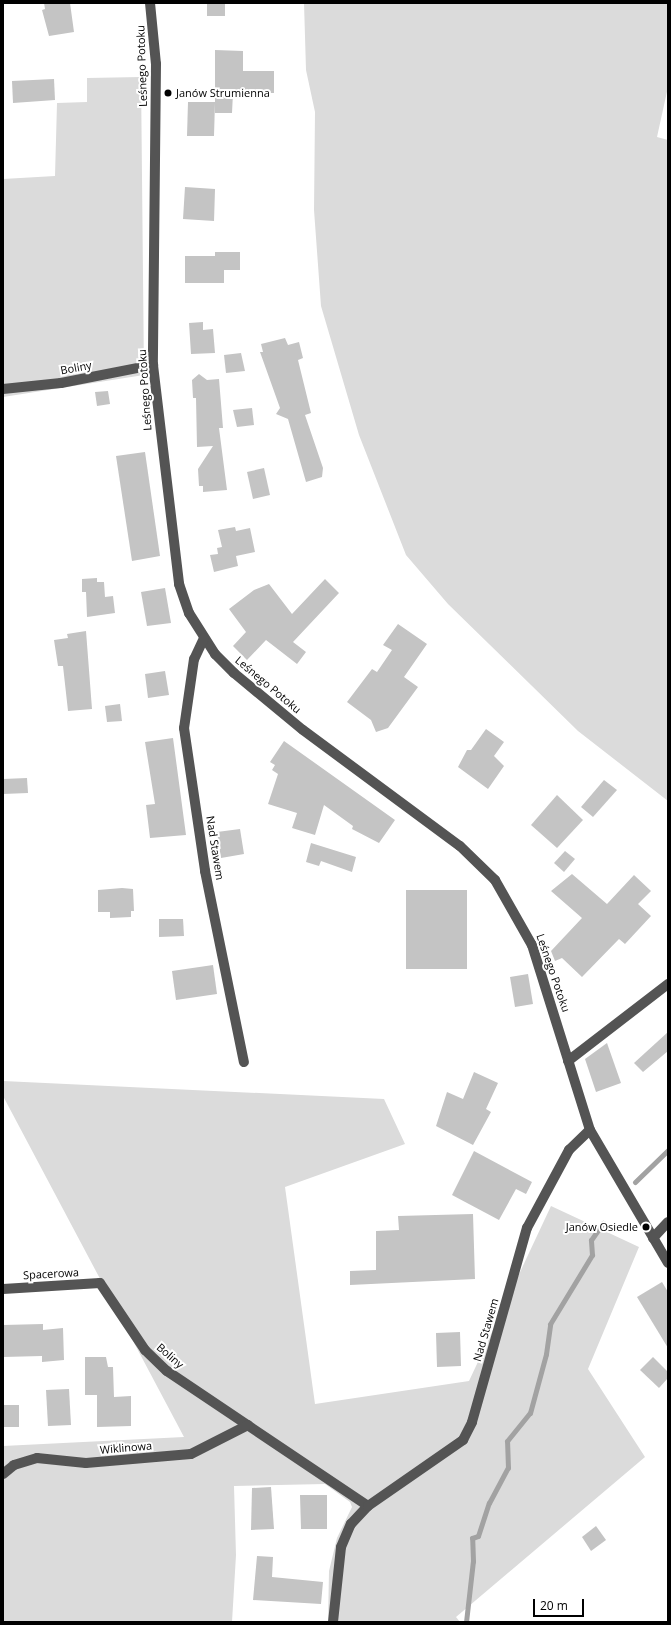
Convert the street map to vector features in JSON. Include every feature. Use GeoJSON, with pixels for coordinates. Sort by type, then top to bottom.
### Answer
{"type":"FeatureCollection","features":[{"type":"Feature","properties":{"kind":"street","name":"Leśnego Potoku"},"geometry":{"type":"LineString","coordinates":[[150,3],[156,64],[153,365],[179,584],[189,613],[204,638],[234,673],[303,730],[460,846],[495,880],[532,945],[590,1130],[668,1263]]}},
{"type":"Feature","properties":{"kind":"street","name":"Boliny"},"geometry":{"type":"LineString","coordinates":[[3,389],[62,383],[153,365]]}},
{"type":"Feature","properties":{"kind":"street","name":"Nad Stawem"},"geometry":{"type":"LineString","coordinates":[[204,638],[194,659],[184,728],[205,871],[244,1062]]}},
{"type":"Feature","properties":{"kind":"street"},"geometry":{"type":"LineString","coordinates":[[568,1061],[668,984]]}},
{"type":"Feature","properties":{"kind":"street","name":"Nad Stawem"},"geometry":{"type":"LineString","coordinates":[[333,1622],[341,1547],[351,1524],[368,1506],[463,1440],[472,1422],[528,1228],[568,1150],[590,1130]]}},
{"type":"Feature","properties":{"kind":"street"},"geometry":{"type":"LineString","coordinates":[[653,1238],[668,1222]]}},
{"type":"Feature","properties":{"kind":"street","name":"Boliny"},"geometry":{"type":"LineString","coordinates":[[100,1283],[136,1338],[167,1371],[248,1425]]}},
{"type":"Feature","properties":{"kind":"street","name":"Spacerowa"},"geometry":{"type":"LineString","coordinates":[[3,1288],[100,1283]]}},
{"type":"Feature","properties":{"kind":"street"},"geometry":{"type":"LineString","coordinates":[[248,1425],[368,1506]]}},
{"type":"Feature","properties":{"kind":"street","name":"Wiklinowa"},"geometry":{"type":"LineString","coordinates":[[3,1474],[14,1465],[37,1458],[86,1463],[191,1454],[248,1425]]}},
{"type":"Feature","properties":{"kind":"shaded area"},"geometry":{"type":"Polygon","coordinates":[[[304,3],[668,3],[668,87],[657,137],[668,140],[668,801],[578,731],[448,604],[406,555],[359,435],[321,306],[314,210],[315,112],[306,70],[304,3]]]}},
{"type":"Feature","properties":{"kind":"shaded area"},"geometry":{"type":"Polygon","coordinates":[[[141,77],[144,375],[3,397],[3,179],[55,176],[57,103],[87,102],[87,78],[141,77]]]}},
{"type":"Feature","properties":{"kind":"shaded area"},"geometry":{"type":"Polygon","coordinates":[[[3,1081],[384,1099],[405,1144],[285,1187],[315,1404],[469,1381],[551,1206],[639,1247],[588,1369],[645,1457],[456,1617],[460,1622],[328,1622],[329,1571],[337,1538],[352,1507],[350,1502],[325,1484],[234,1486],[236,1555],[232,1622],[3,1622],[3,1446],[184,1437],[3,1096],[3,1081]]]}},
{"type":"Feature","properties":{"kind":"building"},"geometry":{"type":"Polygon","coordinates":[[[44,3],[70,3],[74,32],[49,36],[42,10],[45,9],[44,3]]]}},
{"type":"Feature","properties":{"kind":"building"},"geometry":{"type":"Polygon","coordinates":[[[207,3],[225,3],[225,16],[207,16],[207,3]]]}},
{"type":"Feature","properties":{"kind":"building"},"geometry":{"type":"Polygon","coordinates":[[[215,50],[243,51],[243,71],[274,71],[274,93],[233,93],[232,113],[215,113],[215,50]]]}},
{"type":"Feature","properties":{"kind":"building"},"geometry":{"type":"Polygon","coordinates":[[[54,79],[55,100],[13,103],[12,81],[54,79]]]}},
{"type":"Feature","properties":{"kind":"building"},"geometry":{"type":"Polygon","coordinates":[[[188,102],[215,102],[214,136],[187,136],[188,102]]]}},
{"type":"Feature","properties":{"kind":"building"},"geometry":{"type":"Polygon","coordinates":[[[185,187],[215,189],[214,221],[183,219],[185,187]]]}},
{"type":"Feature","properties":{"kind":"building"},"geometry":{"type":"Polygon","coordinates":[[[215,252],[240,252],[240,270],[224,270],[224,283],[185,283],[185,256],[215,256],[215,252]]]}},
{"type":"Feature","properties":{"kind":"building"},"geometry":{"type":"Polygon","coordinates":[[[203,322],[203,330],[213,329],[215,353],[191,354],[189,323],[203,322]]]}},
{"type":"Feature","properties":{"kind":"building"},"geometry":{"type":"Polygon","coordinates":[[[285,338],[288,345],[299,342],[303,358],[298,360],[311,413],[305,415],[323,468],[322,477],[306,482],[288,419],[276,414],[280,408],[260,352],[263,352],[261,344],[285,338]]]}},
{"type":"Feature","properties":{"kind":"building"},"geometry":{"type":"Polygon","coordinates":[[[241,353],[245,371],[226,373],[224,355],[241,353]]]}},
{"type":"Feature","properties":{"kind":"building"},"geometry":{"type":"Polygon","coordinates":[[[199,374],[207,380],[219,379],[223,428],[219,428],[227,490],[203,492],[203,486],[199,486],[198,469],[213,446],[197,447],[196,398],[193,398],[192,380],[199,374]]]}},
{"type":"Feature","properties":{"kind":"building"},"geometry":{"type":"Polygon","coordinates":[[[108,391],[110,404],[97,406],[95,392],[108,391]]]}},
{"type":"Feature","properties":{"kind":"building"},"geometry":{"type":"Polygon","coordinates":[[[252,408],[254,425],[237,427],[233,410],[252,408]]]}},
{"type":"Feature","properties":{"kind":"building"},"geometry":{"type":"Polygon","coordinates":[[[145,452],[160,556],[132,561],[116,456],[145,452]]]}},
{"type":"Feature","properties":{"kind":"building"},"geometry":{"type":"Polygon","coordinates":[[[264,468],[270,495],[253,499],[247,472],[264,468]]]}},
{"type":"Feature","properties":{"kind":"building"},"geometry":{"type":"Polygon","coordinates":[[[235,527],[236,531],[250,528],[255,552],[236,556],[238,566],[214,572],[210,555],[218,554],[217,548],[222,547],[218,530],[235,527]]]}},
{"type":"Feature","properties":{"kind":"building"},"geometry":{"type":"Polygon","coordinates":[[[97,578],[97,582],[104,582],[105,597],[113,596],[115,613],[87,617],[86,592],[82,592],[82,579],[97,578]]]}},
{"type":"Feature","properties":{"kind":"building"},"geometry":{"type":"Polygon","coordinates":[[[325,579],[339,593],[293,642],[306,652],[297,664],[266,640],[247,660],[233,646],[246,632],[229,609],[254,590],[269,584],[292,614],[325,579]]]}},
{"type":"Feature","properties":{"kind":"building"},"geometry":{"type":"Polygon","coordinates":[[[165,588],[171,623],[147,626],[141,592],[165,588]]]}},
{"type":"Feature","properties":{"kind":"building"},"geometry":{"type":"Polygon","coordinates":[[[398,624],[427,644],[404,677],[418,687],[388,728],[376,732],[371,720],[347,702],[372,669],[377,672],[392,650],[383,645],[398,624]]]}},
{"type":"Feature","properties":{"kind":"building"},"geometry":{"type":"Polygon","coordinates":[[[86,631],[92,709],[68,711],[63,666],[58,666],[54,640],[68,638],[67,634],[86,631]]]}},
{"type":"Feature","properties":{"kind":"building"},"geometry":{"type":"Polygon","coordinates":[[[165,671],[169,695],[148,698],[145,674],[165,671]]]}},
{"type":"Feature","properties":{"kind":"building"},"geometry":{"type":"Polygon","coordinates":[[[120,704],[122,721],[107,722],[105,706],[120,704]]]}},
{"type":"Feature","properties":{"kind":"building"},"geometry":{"type":"Polygon","coordinates":[[[486,729],[504,742],[494,756],[504,766],[488,789],[458,767],[467,750],[471,750],[486,729]]]}},
{"type":"Feature","properties":{"kind":"building"},"geometry":{"type":"Polygon","coordinates":[[[173,738],[186,835],[150,838],[146,805],[155,804],[145,742],[173,738]]]}},
{"type":"Feature","properties":{"kind":"building"},"geometry":{"type":"Polygon","coordinates":[[[284,741],[395,820],[379,843],[352,829],[353,826],[324,805],[315,835],[292,828],[297,813],[268,804],[278,774],[272,770],[275,765],[270,762],[284,741]]]}},
{"type":"Feature","properties":{"kind":"building"},"geometry":{"type":"Polygon","coordinates":[[[27,778],[28,793],[3,794],[3,779],[27,778]]]}},
{"type":"Feature","properties":{"kind":"building"},"geometry":{"type":"Polygon","coordinates":[[[604,780],[617,790],[593,817],[581,807],[604,780]]]}},
{"type":"Feature","properties":{"kind":"building"},"geometry":{"type":"Polygon","coordinates":[[[557,795],[583,820],[557,848],[531,825],[557,795]]]}},
{"type":"Feature","properties":{"kind":"building"},"geometry":{"type":"Polygon","coordinates":[[[240,829],[244,854],[221,858],[217,832],[240,829]]]}},
{"type":"Feature","properties":{"kind":"building"},"geometry":{"type":"Polygon","coordinates":[[[311,843],[356,857],[352,872],[321,861],[319,866],[306,862],[311,843]]]}},
{"type":"Feature","properties":{"kind":"building"},"geometry":{"type":"Polygon","coordinates":[[[565,851],[575,859],[564,872],[554,863],[565,851]]]}},
{"type":"Feature","properties":{"kind":"building"},"geometry":{"type":"Polygon","coordinates":[[[572,874],[607,904],[634,875],[651,891],[638,904],[651,916],[625,944],[619,939],[582,977],[562,958],[555,961],[551,951],[582,918],[551,891],[572,874]]]}},
{"type":"Feature","properties":{"kind":"building"},"geometry":{"type":"Polygon","coordinates":[[[122,888],[133,889],[134,911],[131,911],[131,917],[110,918],[110,912],[98,912],[98,890],[122,888]]]}},
{"type":"Feature","properties":{"kind":"building"},"geometry":{"type":"Polygon","coordinates":[[[406,890],[467,890],[467,969],[406,969],[406,890]]]}},
{"type":"Feature","properties":{"kind":"building"},"geometry":{"type":"Polygon","coordinates":[[[159,919],[183,919],[184,936],[159,937],[159,919]]]}},
{"type":"Feature","properties":{"kind":"building"},"geometry":{"type":"Polygon","coordinates":[[[213,965],[217,994],[176,1000],[172,971],[213,965]]]}},
{"type":"Feature","properties":{"kind":"building"},"geometry":{"type":"Polygon","coordinates":[[[528,974],[533,1004],[515,1007],[510,977],[528,974]]]}},
{"type":"Feature","properties":{"kind":"building"},"geometry":{"type":"Polygon","coordinates":[[[668,1032],[668,1051],[643,1072],[634,1063],[668,1032]]]}},
{"type":"Feature","properties":{"kind":"building"},"geometry":{"type":"Polygon","coordinates":[[[607,1043],[621,1083],[596,1092],[585,1059],[607,1043]]]}},
{"type":"Feature","properties":{"kind":"building"},"geometry":{"type":"Polygon","coordinates":[[[474,1072],[498,1083],[486,1109],[491,1112],[473,1145],[436,1126],[447,1092],[463,1099],[474,1072]]]}},
{"type":"Feature","properties":{"kind":"building"},"geometry":{"type":"Polygon","coordinates":[[[474,1151],[532,1182],[526,1194],[516,1189],[499,1220],[452,1195],[474,1151]]]}},
{"type":"Feature","properties":{"kind":"building"},"geometry":{"type":"Polygon","coordinates":[[[473,1214],[475,1279],[350,1285],[350,1271],[376,1270],[376,1231],[399,1230],[398,1216],[473,1214]]]}},
{"type":"Feature","properties":{"kind":"building"},"geometry":{"type":"Polygon","coordinates":[[[662,1282],[668,1292],[668,1348],[637,1297],[662,1282]]]}},
{"type":"Feature","properties":{"kind":"building"},"geometry":{"type":"Polygon","coordinates":[[[43,1324],[43,1330],[63,1328],[64,1360],[42,1362],[42,1356],[3,1357],[3,1325],[43,1324]]]}},
{"type":"Feature","properties":{"kind":"building"},"geometry":{"type":"Polygon","coordinates":[[[460,1332],[461,1366],[437,1367],[436,1333],[460,1332]]]}},
{"type":"Feature","properties":{"kind":"building"},"geometry":{"type":"Polygon","coordinates":[[[85,1357],[106,1357],[108,1367],[113,1367],[114,1397],[131,1396],[131,1426],[97,1427],[97,1395],[85,1395],[85,1357]]]}},
{"type":"Feature","properties":{"kind":"building"},"geometry":{"type":"Polygon","coordinates":[[[653,1357],[668,1372],[668,1378],[659,1388],[640,1370],[653,1357]]]}},
{"type":"Feature","properties":{"kind":"building"},"geometry":{"type":"Polygon","coordinates":[[[69,1389],[71,1425],[48,1426],[46,1390],[69,1389]]]}},
{"type":"Feature","properties":{"kind":"building"},"geometry":{"type":"Polygon","coordinates":[[[3,1405],[19,1405],[19,1427],[3,1427],[3,1405]]]}},
{"type":"Feature","properties":{"kind":"building"},"geometry":{"type":"Polygon","coordinates":[[[271,1487],[274,1529],[251,1530],[252,1488],[271,1487]]]}},
{"type":"Feature","properties":{"kind":"building"},"geometry":{"type":"Polygon","coordinates":[[[300,1495],[327,1495],[327,1529],[301,1529],[300,1495]]]}},
{"type":"Feature","properties":{"kind":"building"},"geometry":{"type":"Polygon","coordinates":[[[596,1526],[606,1540],[591,1551],[582,1537],[596,1526]]]}},
{"type":"Feature","properties":{"kind":"building"},"geometry":{"type":"Polygon","coordinates":[[[257,1556],[273,1557],[272,1577],[323,1582],[321,1604],[253,1600],[257,1556]]]}},
{"type":"Feature","properties":{"kind":"waterway"},"geometry":{"type":"LineString","coordinates":[[635,1182],[668,1150]]}},
{"type":"Feature","properties":{"kind":"waterway"},"geometry":{"type":"LineString","coordinates":[[466,1622],[473,1561],[472,1538],[478,1536],[489,1503],[508,1468],[507,1441],[530,1413],[546,1354],[550,1324],[592,1255],[591,1240],[603,1223]]}},
{"type":"Feature","properties":{"kind":"place","name":"Janów Strumienna"},"geometry":{"type":"Point","coordinates":[168,93]}},
{"type":"Feature","properties":{"kind":"place","name":"Janów Osiedle"},"geometry":{"type":"Point","coordinates":[646,1227]}}]}
